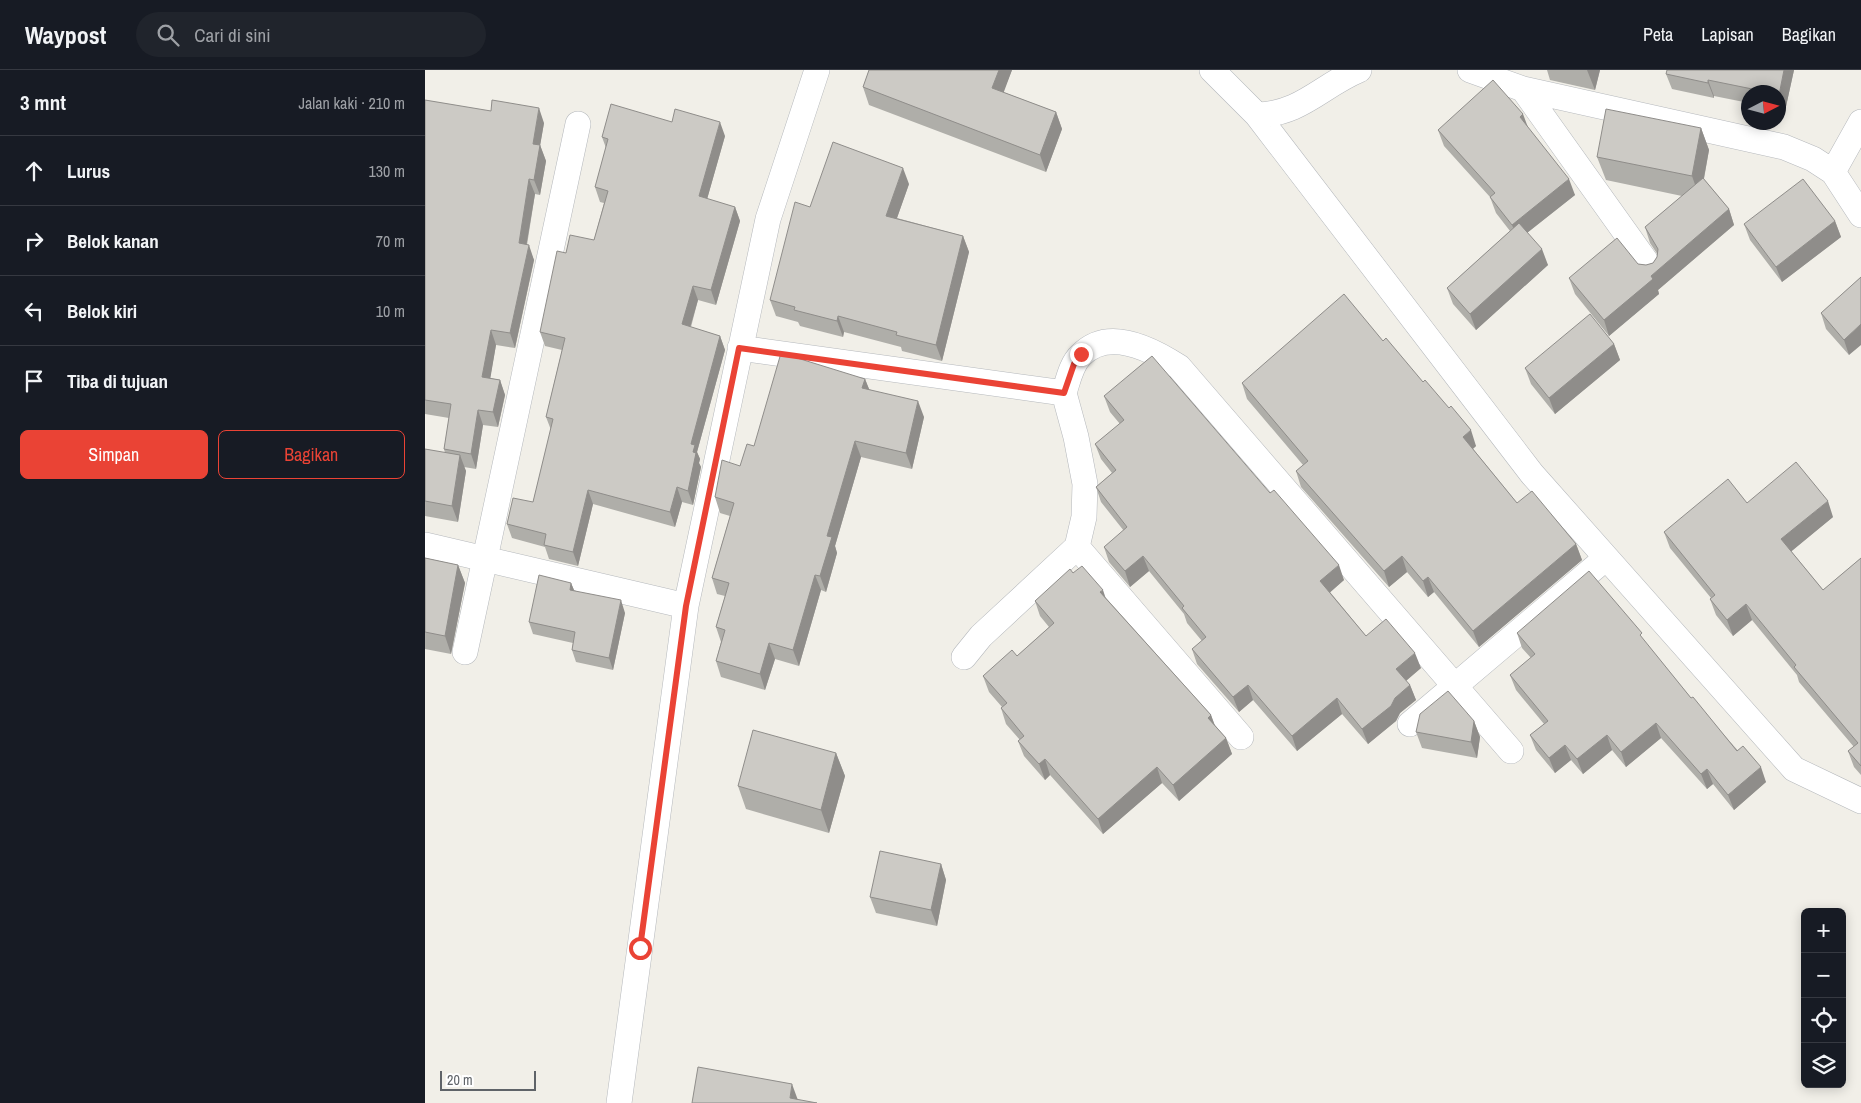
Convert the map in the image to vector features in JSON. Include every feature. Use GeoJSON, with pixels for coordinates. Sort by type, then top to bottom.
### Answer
{"type":"FeatureCollection","features":[{"type":"Feature","properties":{"kind":"street"},"geometry":{"type":"LineString","coordinates":[[619,1103],[686,606],[739,348],[768,219],[817,70]]}},
{"type":"Feature","properties":{"kind":"street"},"geometry":{"type":"LineString","coordinates":[[1212,70],[1257,115],[1532,474],[1605,558],[1794,769],[1861,800]]}},
{"type":"Feature","properties":{"kind":"street"},"geometry":{"type":"LineString","coordinates":[[1257,115],[1275,114],[1291,110],[1341,78],[1359,70]]}},
{"type":"Feature","properties":{"kind":"street"},"geometry":{"type":"LineString","coordinates":[[1470,70],[1523,89],[1784,147],[1813,159],[1833,172],[1861,215]]}},
{"type":"Feature","properties":{"kind":"street"},"geometry":{"type":"LineString","coordinates":[[1523,89],[1650,267]]}},
{"type":"Feature","properties":{"kind":"street"},"geometry":{"type":"LineString","coordinates":[[1833,172],[1861,122]]}},
{"type":"Feature","properties":{"kind":"street"},"geometry":{"type":"LineString","coordinates":[[465,652],[578,124]]}},
{"type":"Feature","properties":{"kind":"street"},"geometry":{"type":"LineString","coordinates":[[963,657],[981,636],[1077,547],[1084,517],[1085,484],[1076,437],[1064,393],[1074,364],[1081,354],[1101,343],[1126,342],[1155,351],[1179,367],[1511,751]]}},
{"type":"Feature","properties":{"kind":"street"},"geometry":{"type":"LineString","coordinates":[[739,348],[1064,393]]}},
{"type":"Feature","properties":{"kind":"street"},"geometry":{"type":"LineString","coordinates":[[425,544],[686,606]]}},
{"type":"Feature","properties":{"kind":"street"},"geometry":{"type":"LineString","coordinates":[[1077,547],[1241,737]]}},
{"type":"Feature","properties":{"kind":"street"},"geometry":{"type":"LineString","coordinates":[[1410,724],[1605,558]]}},
{"type":"Feature","properties":{"kind":"building"},"geometry":{"type":"Polygon","coordinates":[[[869,70],[999,70],[992,88],[1056,112],[1040,155],[863,87],[869,70]]]}},
{"type":"Feature","properties":{"kind":"building"},"geometry":{"type":"Polygon","coordinates":[[[1667,70],[1784,70],[1781,85],[1741,85],[1741,87],[1708,80],[1708,83],[1666,74],[1667,70]]]}},
{"type":"Feature","properties":{"kind":"building"},"geometry":{"type":"Polygon","coordinates":[[[1493,80],[1523,114],[1520,117],[1569,179],[1512,225],[1490,197],[1495,193],[1438,130],[1493,80]]]}},
{"type":"Feature","properties":{"kind":"building"},"geometry":{"type":"Polygon","coordinates":[[[425,100],[491,111],[492,100],[539,108],[533,144],[540,145],[534,180],[529,179],[519,243],[529,245],[510,333],[491,330],[482,377],[500,380],[493,412],[478,410],[471,454],[444,449],[451,404],[425,400],[425,100]]]}},
{"type":"Feature","properties":{"kind":"building"},"geometry":{"type":"Polygon","coordinates":[[[611,104],[672,122],[675,109],[720,122],[699,196],[735,207],[711,290],[693,286],[682,324],[720,336],[691,444],[695,445],[693,452],[696,453],[688,491],[677,487],[670,512],[588,490],[573,552],[544,545],[546,534],[507,524],[513,498],[533,502],[553,419],[546,417],[565,338],[540,332],[557,251],[566,253],[570,235],[594,240],[608,191],[595,187],[608,139],[602,137],[611,104]]]}},
{"type":"Feature","properties":{"kind":"building"},"geometry":{"type":"Polygon","coordinates":[[[1606,109],[1701,128],[1692,176],[1597,157],[1606,109]]]}},
{"type":"Feature","properties":{"kind":"building"},"geometry":{"type":"Polygon","coordinates":[[[833,142],[903,168],[886,216],[963,236],[936,345],[896,335],[897,332],[838,316],[837,321],[794,310],[795,307],[770,300],[795,202],[810,207],[833,142]]]}},
{"type":"Feature","properties":{"kind":"building"},"geometry":{"type":"Polygon","coordinates":[[[1703,178],[1729,209],[1651,276],[1653,279],[1604,320],[1569,278],[1617,238],[1638,264],[1646,265],[1653,263],[1657,257],[1658,249],[1645,227],[1703,178]]]}},
{"type":"Feature","properties":{"kind":"building"},"geometry":{"type":"Polygon","coordinates":[[[1803,179],[1835,221],[1776,267],[1744,224],[1803,179]]]}},
{"type":"Feature","properties":{"kind":"building"},"geometry":{"type":"Polygon","coordinates":[[[1519,223],[1542,249],[1470,314],[1447,288],[1519,223]]]}},
{"type":"Feature","properties":{"kind":"building"},"geometry":{"type":"Polygon","coordinates":[[[1861,277],[1861,324],[1844,340],[1821,313],[1861,277]]]}},
{"type":"Feature","properties":{"kind":"building"},"geometry":{"type":"Polygon","coordinates":[[[1344,294],[1383,341],[1386,338],[1423,382],[1425,380],[1449,408],[1451,406],[1471,430],[1463,437],[1517,503],[1532,491],[1576,544],[1473,631],[1428,577],[1423,581],[1402,556],[1384,571],[1296,471],[1308,461],[1242,383],[1344,294]]]}},
{"type":"Feature","properties":{"kind":"building"},"geometry":{"type":"Polygon","coordinates":[[[1590,314],[1614,344],[1549,398],[1525,368],[1590,314]]]}},
{"type":"Feature","properties":{"kind":"building"},"geometry":{"type":"Polygon","coordinates":[[[781,353],[865,379],[862,388],[918,401],[906,453],[855,441],[827,536],[832,537],[820,576],[815,575],[793,650],[769,643],[760,674],[716,661],[725,630],[716,627],[729,583],[712,578],[734,503],[715,497],[722,460],[740,466],[747,444],[754,446],[781,353]]]}},
{"type":"Feature","properties":{"kind":"building"},"geometry":{"type":"Polygon","coordinates":[[[1152,356],[1270,493],[1274,490],[1339,565],[1320,581],[1366,636],[1386,619],[1415,653],[1396,669],[1410,685],[1395,698],[1391,706],[1362,729],[1337,698],[1292,736],[1248,685],[1233,697],[1192,649],[1206,637],[1182,608],[1184,606],[1143,556],[1125,571],[1104,547],[1127,527],[1096,487],[1116,470],[1095,444],[1124,420],[1104,396],[1152,356]]]}},
{"type":"Feature","properties":{"kind":"building"},"geometry":{"type":"Polygon","coordinates":[[[425,449],[460,455],[452,506],[425,501],[425,449]]]}},
{"type":"Feature","properties":{"kind":"building"},"geometry":{"type":"Polygon","coordinates":[[[1796,462],[1828,501],[1781,539],[1823,590],[1861,558],[1861,766],[1848,751],[1858,743],[1794,667],[1796,665],[1746,604],[1727,620],[1710,599],[1715,595],[1664,532],[1728,479],[1747,503],[1796,462]]]}},
{"type":"Feature","properties":{"kind":"building"},"geometry":{"type":"Polygon","coordinates":[[[425,558],[458,565],[445,636],[425,632],[425,558]]]}},
{"type":"Feature","properties":{"kind":"building"},"geometry":{"type":"Polygon","coordinates":[[[1082,566],[1103,590],[1100,592],[1211,715],[1208,718],[1226,738],[1173,785],[1157,767],[1098,819],[1045,759],[1039,764],[1018,741],[1024,736],[1001,708],[1007,703],[983,676],[1012,650],[1017,656],[1054,623],[1035,601],[1070,569],[1073,573],[1082,566]]]}},
{"type":"Feature","properties":{"kind":"building"},"geometry":{"type":"Polygon","coordinates":[[[1589,571],[1642,633],[1640,635],[1691,698],[1693,697],[1737,751],[1743,746],[1761,767],[1728,795],[1707,769],[1701,774],[1656,723],[1621,752],[1607,735],[1577,759],[1565,745],[1549,758],[1530,735],[1548,721],[1510,675],[1535,654],[1517,633],[1589,571]]]}},
{"type":"Feature","properties":{"kind":"building"},"geometry":{"type":"Polygon","coordinates":[[[539,575],[571,583],[570,590],[621,600],[609,658],[572,650],[575,632],[529,622],[539,575]]]}},
{"type":"Feature","properties":{"kind":"building"},"geometry":{"type":"Polygon","coordinates":[[[1448,691],[1474,721],[1471,742],[1416,732],[1420,714],[1448,691]]]}},
{"type":"Feature","properties":{"kind":"building"},"geometry":{"type":"Polygon","coordinates":[[[753,730],[836,753],[821,810],[738,786],[753,730]]]}},
{"type":"Feature","properties":{"kind":"building"},"geometry":{"type":"Polygon","coordinates":[[[880,851],[941,864],[931,910],[870,897],[880,851]]]}},
{"type":"Feature","properties":{"kind":"building"},"geometry":{"type":"Polygon","coordinates":[[[698,1067],[792,1084],[790,1098],[817,1103],[692,1103],[698,1067]]]}},
{"type":"Feature","properties":{"kind":"route"},"geometry":{"type":"LineString","coordinates":[[640,948],[686,606],[739,348],[1064,393],[1074,364],[1081,354]]}}]}
